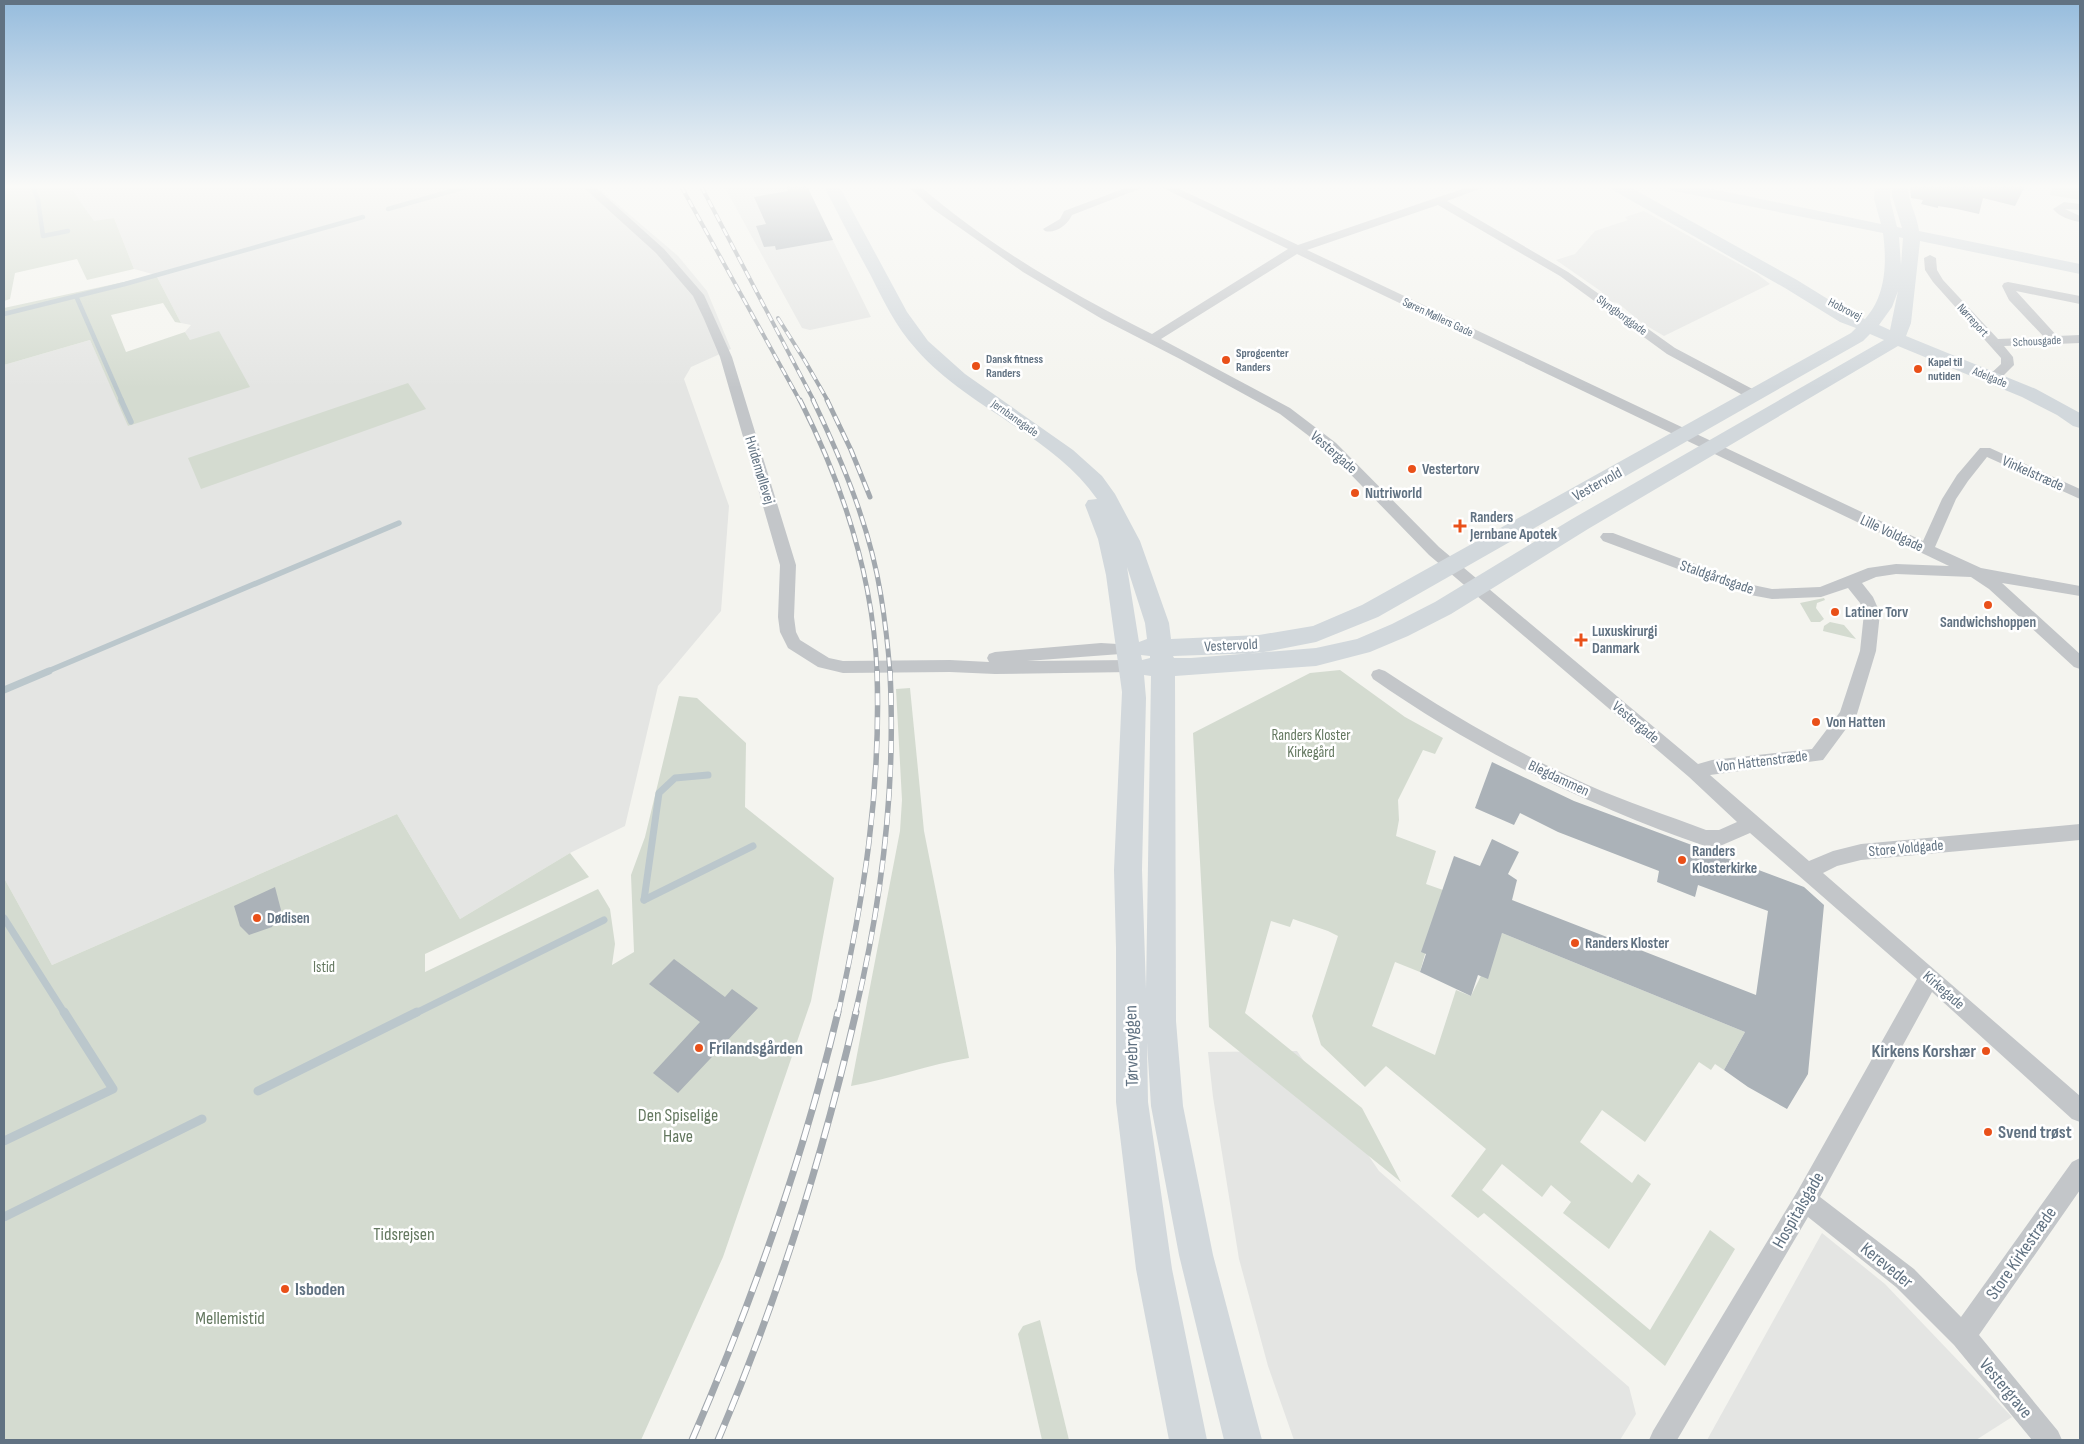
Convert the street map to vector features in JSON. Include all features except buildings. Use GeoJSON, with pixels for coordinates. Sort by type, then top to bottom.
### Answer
{"type":"FeatureCollection","features":[{"type":"Feature","properties":{"kind":"main road","name":"Jernbanegade"},"geometry":{"type":"LineString","coordinates":[[855,253],[898,333],[910,349],[947,383],[1069,472],[1083,486],[1102,518],[1125,610],[1146,657]]}},
{"type":"Feature","properties":{"kind":"main road","name":"Jernbanegade"},"geometry":{"type":"LineString","coordinates":[[867,253],[899,313],[922,345],[958,378],[1066,454],[1095,481],[1108,499],[1129,542],[1157,623],[1146,657]]}},
{"type":"Feature","properties":{"kind":"main road","name":"Hobrovej"},"geometry":{"type":"LineString","coordinates":[[1736,253],[1846,318],[1870,325],[1896,338]]}},
{"type":"Feature","properties":{"kind":"main road","name":"Vestervold"},"geometry":{"type":"LineString","coordinates":[[1146,657],[1259,644],[1316,634],[1370,610],[1755,396],[1857,337],[1870,325],[1883,307],[1892,280],[1892,253]]}},
{"type":"Feature","properties":{"kind":"main road"},"geometry":{"type":"LineString","coordinates":[[1896,338],[1903,318],[1910,253]]}},
{"type":"Feature","properties":{"kind":"main road"},"geometry":{"type":"LineString","coordinates":[[2008,253],[2080,268]]}},
{"type":"Feature","properties":{"kind":"main road","name":"Vestervold"},"geometry":{"type":"LineString","coordinates":[[1146,657],[1298,658],[1353,649],[1400,630],[1477,587],[1580,524],[1875,354],[1888,346],[1896,338]]}},
{"type":"Feature","properties":{"kind":"main road","name":"Adelgade"},"geometry":{"type":"LineString","coordinates":[[1896,338],[2048,402],[2080,422]]}},
{"type":"Feature","properties":{"kind":"main road","name":"Tørvebryggen"},"geometry":{"type":"LineString","coordinates":[[1146,657],[1134,698],[1128,870],[1131,948],[1132,1102],[1154,1269],[1188,1440]]}},
{"type":"Feature","properties":{"kind":"main road","name":"Tørvebryggen"},"geometry":{"type":"LineString","coordinates":[[1146,657],[1160,1021],[1167,1106],[1196,1255],[1243,1440]]}},
{"type":"Feature","properties":{"kind":"street","name":"Hvidemøllevej"},"geometry":{"type":"LineString","coordinates":[[662,253],[698,295],[726,357],[788,566],[786,617],[788,632],[794,644],[808,655],[824,663],[843,667],[950,666],[994,668],[1146,657]]}},
{"type":"Feature","properties":{"kind":"street","name":"Vestergade"},"geometry":{"type":"LineString","coordinates":[[1003,253],[1027,270],[1106,316],[1153,339],[1290,414],[1331,446],[1430,547],[1695,772],[1752,824]]}},
{"type":"Feature","properties":{"kind":"street"},"geometry":{"type":"LineString","coordinates":[[1153,339],[1290,253]]}},
{"type":"Feature","properties":{"kind":"street","name":"Søren Møllers Gade"},"geometry":{"type":"LineString","coordinates":[[1302,253],[1713,448]]}},
{"type":"Feature","properties":{"kind":"street","name":"Slyngborggade"},"geometry":{"type":"LineString","coordinates":[[1529,253],[1564,274],[1671,351],[1755,396]]}},
{"type":"Feature","properties":{"kind":"street","name":"Nørreport"},"geometry":{"type":"LineString","coordinates":[[1930,258],[1931,270],[1940,282],[2006,357],[2008,365],[1992,378]]}},
{"type":"Feature","properties":{"kind":"street"},"geometry":{"type":"LineString","coordinates":[[2054,340],[2013,297],[2008,286],[2080,300]]}},
{"type":"Feature","properties":{"kind":"street","name":"Schousgade"},"geometry":{"type":"LineString","coordinates":[[1994,343],[2080,339]]}},
{"type":"Feature","properties":{"kind":"street","name":"Lille Voldgade"},"geometry":{"type":"LineString","coordinates":[[1713,448],[1976,573],[2080,590]]}},
{"type":"Feature","properties":{"kind":"street","name":"Vinkelstræde"},"geometry":{"type":"LineString","coordinates":[[1927,549],[1962,478],[1985,451],[2080,494]]}},
{"type":"Feature","properties":{"kind":"street","name":"Staldgårdsgade"},"geometry":{"type":"LineString","coordinates":[[1608,537],[1745,590],[1772,594],[1821,592],[1874,572],[1896,569],[1976,573]]}},
{"type":"Feature","properties":{"kind":"street"},"geometry":{"type":"LineString","coordinates":[[1976,573],[1995,585],[2080,662]]}},
{"type":"Feature","properties":{"kind":"street","name":"Von Hattenstræde"},"geometry":{"type":"LineString","coordinates":[[1695,772],[1712,767],[1817,754],[1848,714],[1868,651],[1872,613],[1867,601],[1852,581]]}},
{"type":"Feature","properties":{"kind":"street","name":"Blegdammen"},"geometry":{"type":"LineString","coordinates":[[1379,675],[1457,725],[1526,763],[1583,790],[1705,838],[1720,838],[1752,824]]}},
{"type":"Feature","properties":{"kind":"street"},"geometry":{"type":"LineString","coordinates":[[1752,824],[1807,872]]}},
{"type":"Feature","properties":{"kind":"street","name":"Store Voldgade"},"geometry":{"type":"LineString","coordinates":[[1807,872],[1833,859],[1861,852],[2080,832]]}},
{"type":"Feature","properties":{"kind":"street","name":"Kirkegade"},"geometry":{"type":"LineString","coordinates":[[1807,872],[1967,1010],[2080,1111]]}},
{"type":"Feature","properties":{"kind":"street","name":"Hospitalsgade"},"geometry":{"type":"LineString","coordinates":[[1662,1440],[1805,1200],[1929,977]]}},
{"type":"Feature","properties":{"kind":"street","name":"Store Kirkestræde"},"geometry":{"type":"LineString","coordinates":[[1963,1336],[2080,1170]]}},
{"type":"Feature","properties":{"kind":"street","name":"Kereveder"},"geometry":{"type":"LineString","coordinates":[[1805,1200],[1906,1278],[1963,1336]]}},
{"type":"Feature","properties":{"kind":"street","name":"Vestergrave"},"geometry":{"type":"LineString","coordinates":[[1963,1336],[2049,1440]]}},
{"type":"Feature","properties":{"kind":"shaded area"},"geometry":{"type":"Polygon","coordinates":[[[128,253],[675,253],[678,256],[707,291],[731,349],[691,367],[684,379],[729,506],[721,611],[658,686],[625,826],[570,853],[460,919],[397,814],[52,965],[4,878],[4,365],[90,340],[129,426],[190,340],[185,332],[191,325],[181,323],[156,275],[134,269],[128,253]]]}},
{"type":"Feature","properties":{"kind":"shaded area"},"geometry":{"type":"Polygon","coordinates":[[[761,253],[839,253],[871,317],[810,330],[802,328],[761,253]]]}},
{"type":"Feature","properties":{"kind":"shaded area"},"geometry":{"type":"Polygon","coordinates":[[[1720,253],[1757,274],[1770,284],[1664,336],[1642,323],[1618,303],[1612,302],[1602,295],[1602,292],[1556,260],[1575,254],[1720,253]]]}},
{"type":"Feature","properties":{"kind":"shaded area"},"geometry":{"type":"Polygon","coordinates":[[[1297,1051],[1379,1171],[1629,1387],[1636,1414],[1620,1440],[1294,1440],[1268,1366],[1239,1259],[1213,1097],[1208,1052],[1297,1051]]]}},
{"type":"Feature","properties":{"kind":"shaded area"},"geometry":{"type":"Polygon","coordinates":[[[1822,1233],[1885,1284],[2012,1417],[1976,1440],[1707,1440],[1822,1233]]]}},
{"type":"Feature","properties":{"kind":"green space"},"geometry":{"type":"Polygon","coordinates":[[[4,253],[128,253],[134,269],[87,280],[77,259],[15,273],[10,299],[4,301],[4,253]]]}},
{"type":"Feature","properties":{"kind":"green space"},"geometry":{"type":"Polygon","coordinates":[[[156,275],[181,323],[175,322],[163,303],[111,315],[126,352],[185,332],[190,340],[219,331],[250,387],[128,426],[90,340],[4,365],[4,308],[156,275]]]}},
{"type":"Feature","properties":{"kind":"green space"},"geometry":{"type":"Polygon","coordinates":[[[408,383],[426,409],[201,489],[188,458],[408,383]]]}},
{"type":"Feature","properties":{"kind":"green space"},"geometry":{"type":"Polygon","coordinates":[[[1824,598],[1825,600],[1817,603],[1816,608],[1824,619],[1820,622],[1811,622],[1800,603],[1824,598]]]}},
{"type":"Feature","properties":{"kind":"green space"},"geometry":{"type":"Polygon","coordinates":[[[1830,622],[1844,625],[1856,639],[1823,631],[1824,626],[1830,622]]]}},
{"type":"Feature","properties":{"kind":"green space","name":"Randers Kloster Kirkegård"},"geometry":{"type":"Polygon","coordinates":[[[1340,670],[1405,717],[1443,738],[1435,754],[1423,750],[1398,800],[1399,820],[1396,836],[1436,851],[1426,884],[1443,890],[1420,972],[1395,962],[1372,1026],[1435,1055],[1456,990],[1471,996],[1502,933],[1745,1032],[1724,1070],[1715,1064],[1711,1070],[1699,1062],[1645,1142],[1602,1110],[1580,1142],[1632,1183],[1638,1174],[1651,1184],[1609,1249],[1563,1213],[1571,1202],[1551,1185],[1542,1197],[1502,1164],[1482,1190],[1650,1330],[1710,1230],[1735,1249],[1665,1366],[1484,1213],[1478,1218],[1451,1196],[1486,1149],[1386,1066],[1365,1087],[1321,1045],[1312,1016],[1338,936],[1293,919],[1290,927],[1271,921],[1245,1013],[1362,1108],[1401,1182],[1209,1027],[1193,733],[1310,673],[1340,670]]]}},
{"type":"Feature","properties":{"kind":"green space"},"geometry":{"type":"Polygon","coordinates":[[[910,688],[924,831],[969,1058],[851,1086],[900,831],[902,800],[896,689],[910,688]]]}},
{"type":"Feature","properties":{"kind":"green space","name":"Tidsrejsen"},"geometry":{"type":"Polygon","coordinates":[[[679,696],[697,698],[746,743],[745,807],[834,878],[811,1001],[723,1257],[641,1440],[4,1440],[4,878],[52,965],[397,814],[460,919],[570,853],[589,877],[425,954],[425,972],[598,889],[610,909],[615,944],[612,965],[634,952],[631,875],[645,837],[679,696]]]}},
{"type":"Feature","properties":{"kind":"green space"},"geometry":{"type":"Polygon","coordinates":[[[1040,1320],[1069,1440],[1042,1440],[1018,1334],[1023,1326],[1040,1320]]]}},
{"type":"Feature","properties":{"kind":"waterway"},"geometry":{"type":"LineString","coordinates":[[76,296],[234,253]]}},
{"type":"Feature","properties":{"kind":"waterway"},"geometry":{"type":"LineString","coordinates":[[4,314],[76,296]]}},
{"type":"Feature","properties":{"kind":"waterway"},"geometry":{"type":"LineString","coordinates":[[76,296],[122,401]]}},
{"type":"Feature","properties":{"kind":"waterway"},"geometry":{"type":"LineString","coordinates":[[121,400],[131,422]]}},
{"type":"Feature","properties":{"kind":"waterway"},"geometry":{"type":"LineString","coordinates":[[46,672],[399,523]]}},
{"type":"Feature","properties":{"kind":"waterway"},"geometry":{"type":"LineString","coordinates":[[4,690],[49,671]]}},
{"type":"Feature","properties":{"kind":"waterway"},"geometry":{"type":"LineString","coordinates":[[708,775],[675,778],[659,793],[644,900],[753,846]]}},
{"type":"Feature","properties":{"kind":"waterway"},"geometry":{"type":"LineString","coordinates":[[4,918],[65,1014]]}},
{"type":"Feature","properties":{"kind":"waterway"},"geometry":{"type":"LineString","coordinates":[[414,1014],[604,920]]}},
{"type":"Feature","properties":{"kind":"waterway"},"geometry":{"type":"LineString","coordinates":[[4,1141],[113,1089],[64,1012]]}},
{"type":"Feature","properties":{"kind":"waterway"},"geometry":{"type":"LineString","coordinates":[[258,1091],[417,1012]]}},
{"type":"Feature","properties":{"kind":"waterway"},"geometry":{"type":"LineString","coordinates":[[4,1217],[202,1119]]}},
{"type":"Feature","properties":{"kind":"railway"},"geometry":{"type":"LineString","coordinates":[[718,253],[800,401]]}},
{"type":"Feature","properties":{"kind":"railway"},"geometry":{"type":"LineString","coordinates":[[736,253],[814,401]]}},
{"type":"Feature","properties":{"kind":"railway"},"geometry":{"type":"LineString","coordinates":[[778,318],[828,401]]}},
{"type":"Feature","properties":{"kind":"railway"},"geometry":{"type":"LineString","coordinates":[[800,400],[830,465],[853,532],[869,601],[877,672]]}},
{"type":"Feature","properties":{"kind":"railway"},"geometry":{"type":"LineString","coordinates":[[813,400],[835,448],[863,520],[881,596],[890,672]]}},
{"type":"Feature","properties":{"kind":"railway"},"geometry":{"type":"LineString","coordinates":[[827,400],[851,450],[870,497]]}},
{"type":"Feature","properties":{"kind":"railway"},"geometry":{"type":"LineString","coordinates":[[838,1014],[856,928],[869,844],[878,716],[877,671]]}},
{"type":"Feature","properties":{"kind":"railway"},"geometry":{"type":"LineString","coordinates":[[855,1014],[873,929],[885,844],[891,758],[890,671]]}},
{"type":"Feature","properties":{"kind":"railway"},"geometry":{"type":"LineString","coordinates":[[692,1440],[735,1336],[774,1229],[809,1121],[838,1012]]}},
{"type":"Feature","properties":{"kind":"railway"},"geometry":{"type":"LineString","coordinates":[[718,1440],[779,1283],[813,1176],[856,1012]]}},
{"type":"Feature","properties":{"kind":"place","name":"Sprogcenter Randers"},"geometry":{"type":"Point","coordinates":[1226,360]}},
{"type":"Feature","properties":{"kind":"place","name":"Dansk fitness Randers"},"geometry":{"type":"Point","coordinates":[976,366]}},
{"type":"Feature","properties":{"kind":"place","name":"Kapel til nutiden"},"geometry":{"type":"Point","coordinates":[1918,369]}},
{"type":"Feature","properties":{"kind":"place","name":"Vestertorv"},"geometry":{"type":"Point","coordinates":[1412,469]}},
{"type":"Feature","properties":{"kind":"place","name":"Nutriworld"},"geometry":{"type":"Point","coordinates":[1355,493]}},
{"type":"Feature","properties":{"kind":"place","name":"Randers Jernbane Apotek"},"geometry":{"type":"Point","coordinates":[1460,526]}},
{"type":"Feature","properties":{"kind":"place","name":"Sandwichshoppen"},"geometry":{"type":"Point","coordinates":[1988,605]}},
{"type":"Feature","properties":{"kind":"place","name":"Latiner Torv"},"geometry":{"type":"Point","coordinates":[1835,612]}},
{"type":"Feature","properties":{"kind":"place","name":"Luxuskirurgi Danmark"},"geometry":{"type":"Point","coordinates":[1581,640]}},
{"type":"Feature","properties":{"kind":"place","name":"Von Hatten"},"geometry":{"type":"Point","coordinates":[1816,722]}},
{"type":"Feature","properties":{"kind":"place","name":"Randers Klosterkirke"},"geometry":{"type":"Point","coordinates":[1682,860]}},
{"type":"Feature","properties":{"kind":"place","name":"Dødisen"},"geometry":{"type":"Point","coordinates":[257,918]}},
{"type":"Feature","properties":{"kind":"place","name":"Randers Kloster"},"geometry":{"type":"Point","coordinates":[1575,943]}},
{"type":"Feature","properties":{"kind":"place","name":"Frilandsgården"},"geometry":{"type":"Point","coordinates":[699,1048]}},
{"type":"Feature","properties":{"kind":"place","name":"Kirkens Korshær"},"geometry":{"type":"Point","coordinates":[1986,1051]}},
{"type":"Feature","properties":{"kind":"place","name":"Svend trøst"},"geometry":{"type":"Point","coordinates":[1988,1132]}},
{"type":"Feature","properties":{"kind":"place","name":"Isboden"},"geometry":{"type":"Point","coordinates":[285,1289]}},
{"type":"Feature","properties":{"kind":"park label","name":"Istid"},"geometry":{"type":"Point","coordinates":[324,967]}},
{"type":"Feature","properties":{"kind":"park label","name":"Den Spiselige Have"},"geometry":{"type":"Point","coordinates":[678,1125]}},
{"type":"Feature","properties":{"kind":"park label","name":"Mellemistid"},"geometry":{"type":"Point","coordinates":[230,1318]}}]}
